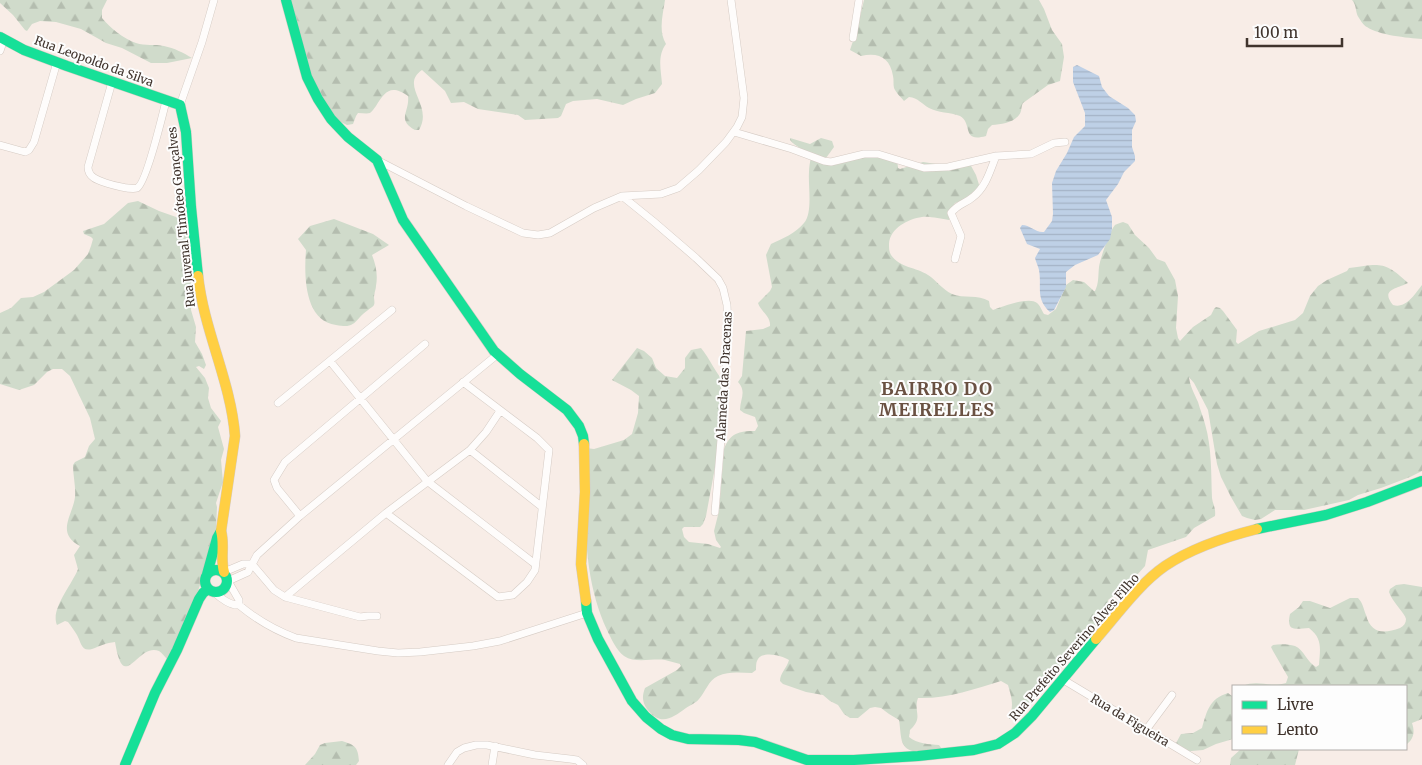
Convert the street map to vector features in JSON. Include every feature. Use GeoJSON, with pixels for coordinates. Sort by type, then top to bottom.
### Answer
{"type":"FeatureCollection","features":[{"type":"Feature","properties":{"kind":"street"},"geometry":{"type":"LineString","coordinates":[[180,105],[202,42],[214,0]]}},
{"type":"Feature","properties":{"kind":"street","name":"Rua Prefeito Severino Alves Filho"},"geometry":{"type":"LineString","coordinates":[[286,0],[307,77],[331,119],[355,143],[377,160],[402,220],[498,354],[520,374],[567,410],[574,418],[583,436],[586,470],[582,564],[586,613],[632,701],[646,717],[661,729],[672,734],[688,739],[755,742],[807,760],[822,761],[934,756],[967,752],[999,744],[1022,727],[1135,594],[1164,567],[1182,556],[1228,537],[1274,525],[1310,519],[1349,508],[1422,481]]}},
{"type":"Feature","properties":{"kind":"street"},"geometry":{"type":"LineString","coordinates":[[377,160],[523,233],[538,235],[550,233],[600,205],[622,196],[661,194],[678,188],[699,170],[734,132],[742,117],[744,98],[731,0]]}},
{"type":"Feature","properties":{"kind":"street"},"geometry":{"type":"LineString","coordinates":[[853,38],[859,0]]}},
{"type":"Feature","properties":{"kind":"street"},"geometry":{"type":"LineString","coordinates":[[0,51],[2,38]]}},
{"type":"Feature","properties":{"kind":"street","name":"Rua Leopoldo da Silva"},"geometry":{"type":"LineString","coordinates":[[2,38],[57,62],[180,105]]}},
{"type":"Feature","properties":{"kind":"street"},"geometry":{"type":"LineString","coordinates":[[0,145],[21,152],[29,150],[39,128],[57,62]]}},
{"type":"Feature","properties":{"kind":"street"},"geometry":{"type":"LineString","coordinates":[[112,82],[88,167],[89,174],[108,184],[132,188],[139,186],[144,177],[166,100]]}},
{"type":"Feature","properties":{"kind":"street","name":"Rua Juvenal Timóteo Gonçalves"},"geometry":{"type":"LineString","coordinates":[[180,105],[186,132],[191,208],[200,293],[234,421],[233,455],[222,532],[222,566],[226,577]]}},
{"type":"Feature","properties":{"kind":"street"},"geometry":{"type":"LineString","coordinates":[[734,132],[792,149],[824,161],[831,162],[864,154],[878,154],[924,168],[948,166],[996,156],[1031,154],[1054,143],[1065,142]]}},
{"type":"Feature","properties":{"kind":"street"},"geometry":{"type":"LineString","coordinates":[[955,259],[961,236],[951,213],[956,206],[972,198],[983,187],[996,156]]}},
{"type":"Feature","properties":{"kind":"street","name":"Alameda das Dracenas"},"geometry":{"type":"LineString","coordinates":[[622,196],[718,279],[728,305],[724,403],[714,512]]}},
{"type":"Feature","properties":{"kind":"street"},"geometry":{"type":"LineString","coordinates":[[278,403],[392,310]]}},
{"type":"Feature","properties":{"kind":"street"},"geometry":{"type":"LineString","coordinates":[[300,516],[277,488],[274,480],[285,462],[425,344]]}},
{"type":"Feature","properties":{"kind":"street"},"geometry":{"type":"LineString","coordinates":[[226,577],[248,572],[257,555],[300,516],[498,354]]}},
{"type":"Feature","properties":{"kind":"street"},"geometry":{"type":"LineString","coordinates":[[330,361],[427,481],[535,564]]}},
{"type":"Feature","properties":{"kind":"street"},"geometry":{"type":"LineString","coordinates":[[386,513],[498,597],[513,595],[527,582],[535,570],[548,450],[538,438],[463,382]]}},
{"type":"Feature","properties":{"kind":"street"},"geometry":{"type":"LineString","coordinates":[[285,597],[386,513],[470,450],[486,432],[500,411]]}},
{"type":"Feature","properties":{"kind":"street"},"geometry":{"type":"LineString","coordinates":[[470,450],[542,507]]}},
{"type":"Feature","properties":{"kind":"street","name":"Rua Juvenal Timóteo Gonçalves"},"geometry":{"type":"LineString","coordinates":[[206,574],[217,538],[222,532]]}},
{"type":"Feature","properties":{"kind":"street"},"geometry":{"type":"LineString","coordinates":[[252,564],[274,590],[285,597],[360,617],[377,616]]}},
{"type":"Feature","properties":{"kind":"street"},"geometry":{"type":"LineString","coordinates":[[239,605],[239,600],[226,577],[215,570],[206,574],[205,584],[211,591],[234,605],[239,605],[270,627],[296,638],[398,653],[473,646],[500,641],[586,613]]}},
{"type":"Feature","properties":{"kind":"street"},"geometry":{"type":"LineString","coordinates":[[125,765],[155,693],[177,650],[199,599],[204,593],[223,590],[226,577]]}},
{"type":"Feature","properties":{"kind":"street","name":"Rua da Figueira"},"geometry":{"type":"LineString","coordinates":[[1062,679],[1198,760]]}},
{"type":"Feature","properties":{"kind":"street"},"geometry":{"type":"LineString","coordinates":[[1146,730],[1172,695]]}},
{"type":"Feature","properties":{"kind":"street"},"geometry":{"type":"LineString","coordinates":[[448,765],[457,752],[476,745],[495,746],[535,755],[577,760],[583,765]]}},
{"type":"Feature","properties":{"kind":"street"},"geometry":{"type":"LineString","coordinates":[[492,765],[495,746]]}},
{"type":"Feature","properties":{"kind":"green space"},"geometry":{"type":"Polygon","coordinates":[[[0,0],[107,0],[102,10],[102,18],[122,36],[139,44],[161,45],[171,48],[192,58],[167,63],[151,63],[122,48],[106,43],[81,29],[56,22],[40,21],[32,24],[27,31],[0,3],[0,0]]]}},
{"type":"Feature","properties":{"kind":"green space"},"geometry":{"type":"Polygon","coordinates":[[[289,0],[665,0],[662,34],[666,44],[661,53],[660,68],[662,84],[655,93],[623,105],[597,99],[573,101],[566,104],[561,116],[558,118],[525,120],[518,115],[478,109],[464,102],[451,103],[445,91],[422,70],[416,76],[414,83],[423,112],[419,130],[415,130],[406,122],[405,115],[408,96],[397,90],[386,93],[370,113],[358,113],[353,124],[347,125],[339,121],[330,111],[306,68],[289,0]]]}},
{"type":"Feature","properties":{"kind":"green space"},"geometry":{"type":"Polygon","coordinates":[[[864,0],[1039,0],[1052,30],[1062,44],[1064,57],[1060,81],[1048,85],[1023,103],[1020,114],[1014,120],[992,125],[988,129],[986,136],[973,137],[968,131],[964,119],[960,116],[933,110],[909,97],[904,101],[895,90],[892,70],[883,58],[873,55],[861,56],[850,50],[864,0]]]}},
{"type":"Feature","properties":{"kind":"green space"},"geometry":{"type":"Polygon","coordinates":[[[1352,0],[1422,0],[1422,39],[1401,37],[1372,30],[1358,16],[1352,0]]]}},
{"type":"Feature","properties":{"kind":"green space"},"geometry":{"type":"Polygon","coordinates":[[[790,138],[810,144],[821,138],[832,141],[834,147],[826,158],[827,160],[848,157],[897,158],[898,168],[900,169],[923,162],[943,165],[970,164],[981,191],[976,197],[955,203],[949,220],[922,217],[901,225],[890,238],[889,250],[891,255],[903,265],[923,272],[952,294],[985,299],[989,301],[990,307],[993,310],[1015,303],[1033,301],[1038,304],[1044,314],[1048,315],[1056,309],[1066,285],[1073,280],[1084,282],[1095,291],[1100,263],[1108,238],[1115,225],[1123,222],[1128,224],[1135,235],[1149,248],[1157,259],[1165,262],[1175,280],[1178,296],[1176,328],[1180,341],[1193,327],[1211,315],[1216,307],[1223,311],[1237,330],[1236,342],[1238,344],[1259,331],[1295,320],[1303,313],[1310,296],[1318,286],[1347,271],[1349,268],[1381,265],[1393,270],[1408,283],[1395,288],[1389,293],[1389,300],[1393,305],[1398,306],[1406,303],[1422,285],[1422,471],[1349,500],[1304,510],[1275,510],[1261,519],[1255,520],[1242,516],[1221,477],[1208,410],[1189,377],[1209,442],[1212,498],[1215,516],[1194,528],[1186,537],[1148,550],[1145,566],[1129,584],[1108,600],[1109,610],[1103,620],[1078,644],[1054,678],[1020,715],[1009,719],[1012,710],[1011,698],[1008,685],[1001,681],[950,695],[918,698],[917,718],[910,730],[909,737],[919,742],[939,745],[942,749],[933,752],[909,750],[905,747],[901,738],[899,720],[881,708],[875,707],[870,708],[858,718],[850,718],[844,714],[838,705],[823,695],[806,692],[783,684],[780,678],[789,660],[781,656],[767,655],[759,658],[756,670],[752,673],[722,674],[707,686],[695,703],[666,719],[657,718],[652,715],[644,704],[645,688],[681,666],[680,664],[665,660],[634,660],[624,656],[614,644],[607,630],[598,608],[588,563],[586,540],[586,448],[594,449],[624,440],[632,434],[638,413],[639,396],[612,380],[637,348],[652,358],[656,368],[665,376],[677,378],[685,368],[685,358],[691,350],[701,348],[721,378],[727,383],[730,394],[706,516],[700,527],[684,527],[682,529],[684,537],[689,542],[721,547],[716,540],[714,531],[719,511],[724,449],[732,436],[740,432],[755,431],[758,426],[755,417],[740,410],[743,392],[738,382],[742,376],[746,331],[763,329],[770,326],[769,319],[758,303],[772,287],[766,255],[771,244],[797,230],[807,219],[811,157],[792,142],[790,138]]]}},
{"type":"Feature","properties":{"kind":"green space"},"geometry":{"type":"Polygon","coordinates":[[[138,201],[179,218],[187,225],[191,234],[193,253],[191,310],[196,327],[195,342],[206,365],[204,369],[199,366],[196,367],[205,378],[209,388],[208,398],[211,408],[221,421],[218,427],[224,449],[221,460],[223,482],[216,503],[216,528],[207,564],[188,621],[167,659],[159,651],[151,650],[127,666],[123,665],[119,658],[115,642],[88,650],[83,648],[68,622],[65,621],[57,625],[56,612],[59,604],[78,569],[74,555],[80,546],[68,535],[67,530],[67,523],[75,497],[73,465],[85,457],[89,446],[95,439],[90,418],[70,376],[62,369],[53,369],[47,372],[34,385],[19,390],[0,384],[0,313],[11,308],[21,298],[33,297],[44,292],[74,270],[88,254],[93,239],[84,234],[83,231],[104,224],[128,203],[138,201]]]}},
{"type":"Feature","properties":{"kind":"green space"},"geometry":{"type":"Polygon","coordinates":[[[334,219],[373,234],[389,245],[372,255],[377,274],[374,305],[361,315],[355,323],[347,326],[325,322],[312,306],[306,284],[306,250],[298,239],[310,226],[334,219]]]}},
{"type":"Feature","properties":{"kind":"green space"},"geometry":{"type":"Polygon","coordinates":[[[1404,584],[1422,587],[1422,719],[1412,723],[1413,735],[1407,744],[1407,685],[1274,685],[1286,683],[1288,677],[1271,647],[1284,644],[1295,646],[1301,650],[1313,665],[1316,667],[1319,665],[1320,645],[1317,636],[1309,628],[1296,629],[1289,624],[1290,614],[1303,601],[1310,601],[1330,608],[1350,598],[1358,598],[1368,621],[1375,629],[1384,632],[1400,628],[1406,622],[1406,619],[1389,592],[1396,585],[1404,584]]]}},
{"type":"Feature","properties":{"kind":"green space"},"geometry":{"type":"Polygon","coordinates":[[[1254,683],[1274,685],[1245,685],[1254,683]]]}},
{"type":"Feature","properties":{"kind":"green space"},"geometry":{"type":"Polygon","coordinates":[[[1228,693],[1232,696],[1232,739],[1203,750],[1180,752],[1175,745],[1181,734],[1193,733],[1202,728],[1210,706],[1228,693]]]}},
{"type":"Feature","properties":{"kind":"green space"},"geometry":{"type":"Polygon","coordinates":[[[342,741],[353,745],[357,750],[359,761],[356,765],[305,765],[320,745],[342,741]]]}},
{"type":"Feature","properties":{"kind":"green space"},"geometry":{"type":"Polygon","coordinates":[[[1240,750],[1299,750],[1295,765],[1230,765],[1231,758],[1240,750]]]}},
{"type":"Feature","properties":{"kind":"water"},"geometry":{"type":"Polygon","coordinates":[[[1077,65],[1099,76],[1102,87],[1109,96],[1128,108],[1135,115],[1136,121],[1132,130],[1132,147],[1135,161],[1124,172],[1106,200],[1112,217],[1110,239],[1098,255],[1075,265],[1066,272],[1066,287],[1054,310],[1050,312],[1042,302],[1040,292],[1040,276],[1035,258],[1040,249],[1027,244],[1020,228],[1022,225],[1025,225],[1044,232],[1052,221],[1052,183],[1056,171],[1074,137],[1085,126],[1085,113],[1073,82],[1073,67],[1077,65]]]}},
{"type":"Feature","properties":{"kind":"traffic: fast"},"geometry":{"type":"LineString","coordinates":[[286,0],[307,77],[331,119],[348,137],[377,160],[403,220],[494,351],[520,374],[567,410],[579,426],[584,444]]}},
{"type":"Feature","properties":{"kind":"traffic: fast"},"geometry":{"type":"LineString","coordinates":[[0,37],[24,50],[180,105],[186,132],[198,276]]}},
{"type":"Feature","properties":{"kind":"traffic: fast"},"geometry":{"type":"LineString","coordinates":[[1257,529],[1326,515],[1422,481]]}},
{"type":"Feature","properties":{"kind":"traffic: fast"},"geometry":{"type":"LineString","coordinates":[[207,574],[217,538],[221,531]]}},
{"type":"Feature","properties":{"kind":"traffic: fast"},"geometry":{"type":"LineString","coordinates":[[212,570],[220,570],[227,577],[227,581],[227,585],[220,592],[212,592],[205,585],[205,577],[212,570]]}},
{"type":"Feature","properties":{"kind":"traffic: fast"},"geometry":{"type":"LineString","coordinates":[[125,765],[155,693],[177,650],[199,599],[208,589]]}},
{"type":"Feature","properties":{"kind":"traffic: fast"},"geometry":{"type":"LineString","coordinates":[[586,601],[587,613],[598,639],[632,701],[646,717],[661,729],[672,735],[688,739],[755,742],[807,760],[854,760],[918,756],[974,750],[998,744],[1015,733],[1032,716],[1096,639]]}},
{"type":"Feature","properties":{"kind":"traffic: slow"},"geometry":{"type":"LineString","coordinates":[[198,276],[206,317],[233,416],[235,436],[221,531],[224,572]]}},
{"type":"Feature","properties":{"kind":"traffic: slow"},"geometry":{"type":"LineString","coordinates":[[584,444],[585,492],[581,564],[586,601]]}},
{"type":"Feature","properties":{"kind":"traffic: slow"},"geometry":{"type":"LineString","coordinates":[[1096,639],[1137,591],[1165,566],[1209,544],[1257,529]]}},
{"type":"Feature","properties":{"kind":"district","name":"BAIRRO DO MEIRELLES"},"geometry":{"type":"Point","coordinates":[937,398]}}]}
